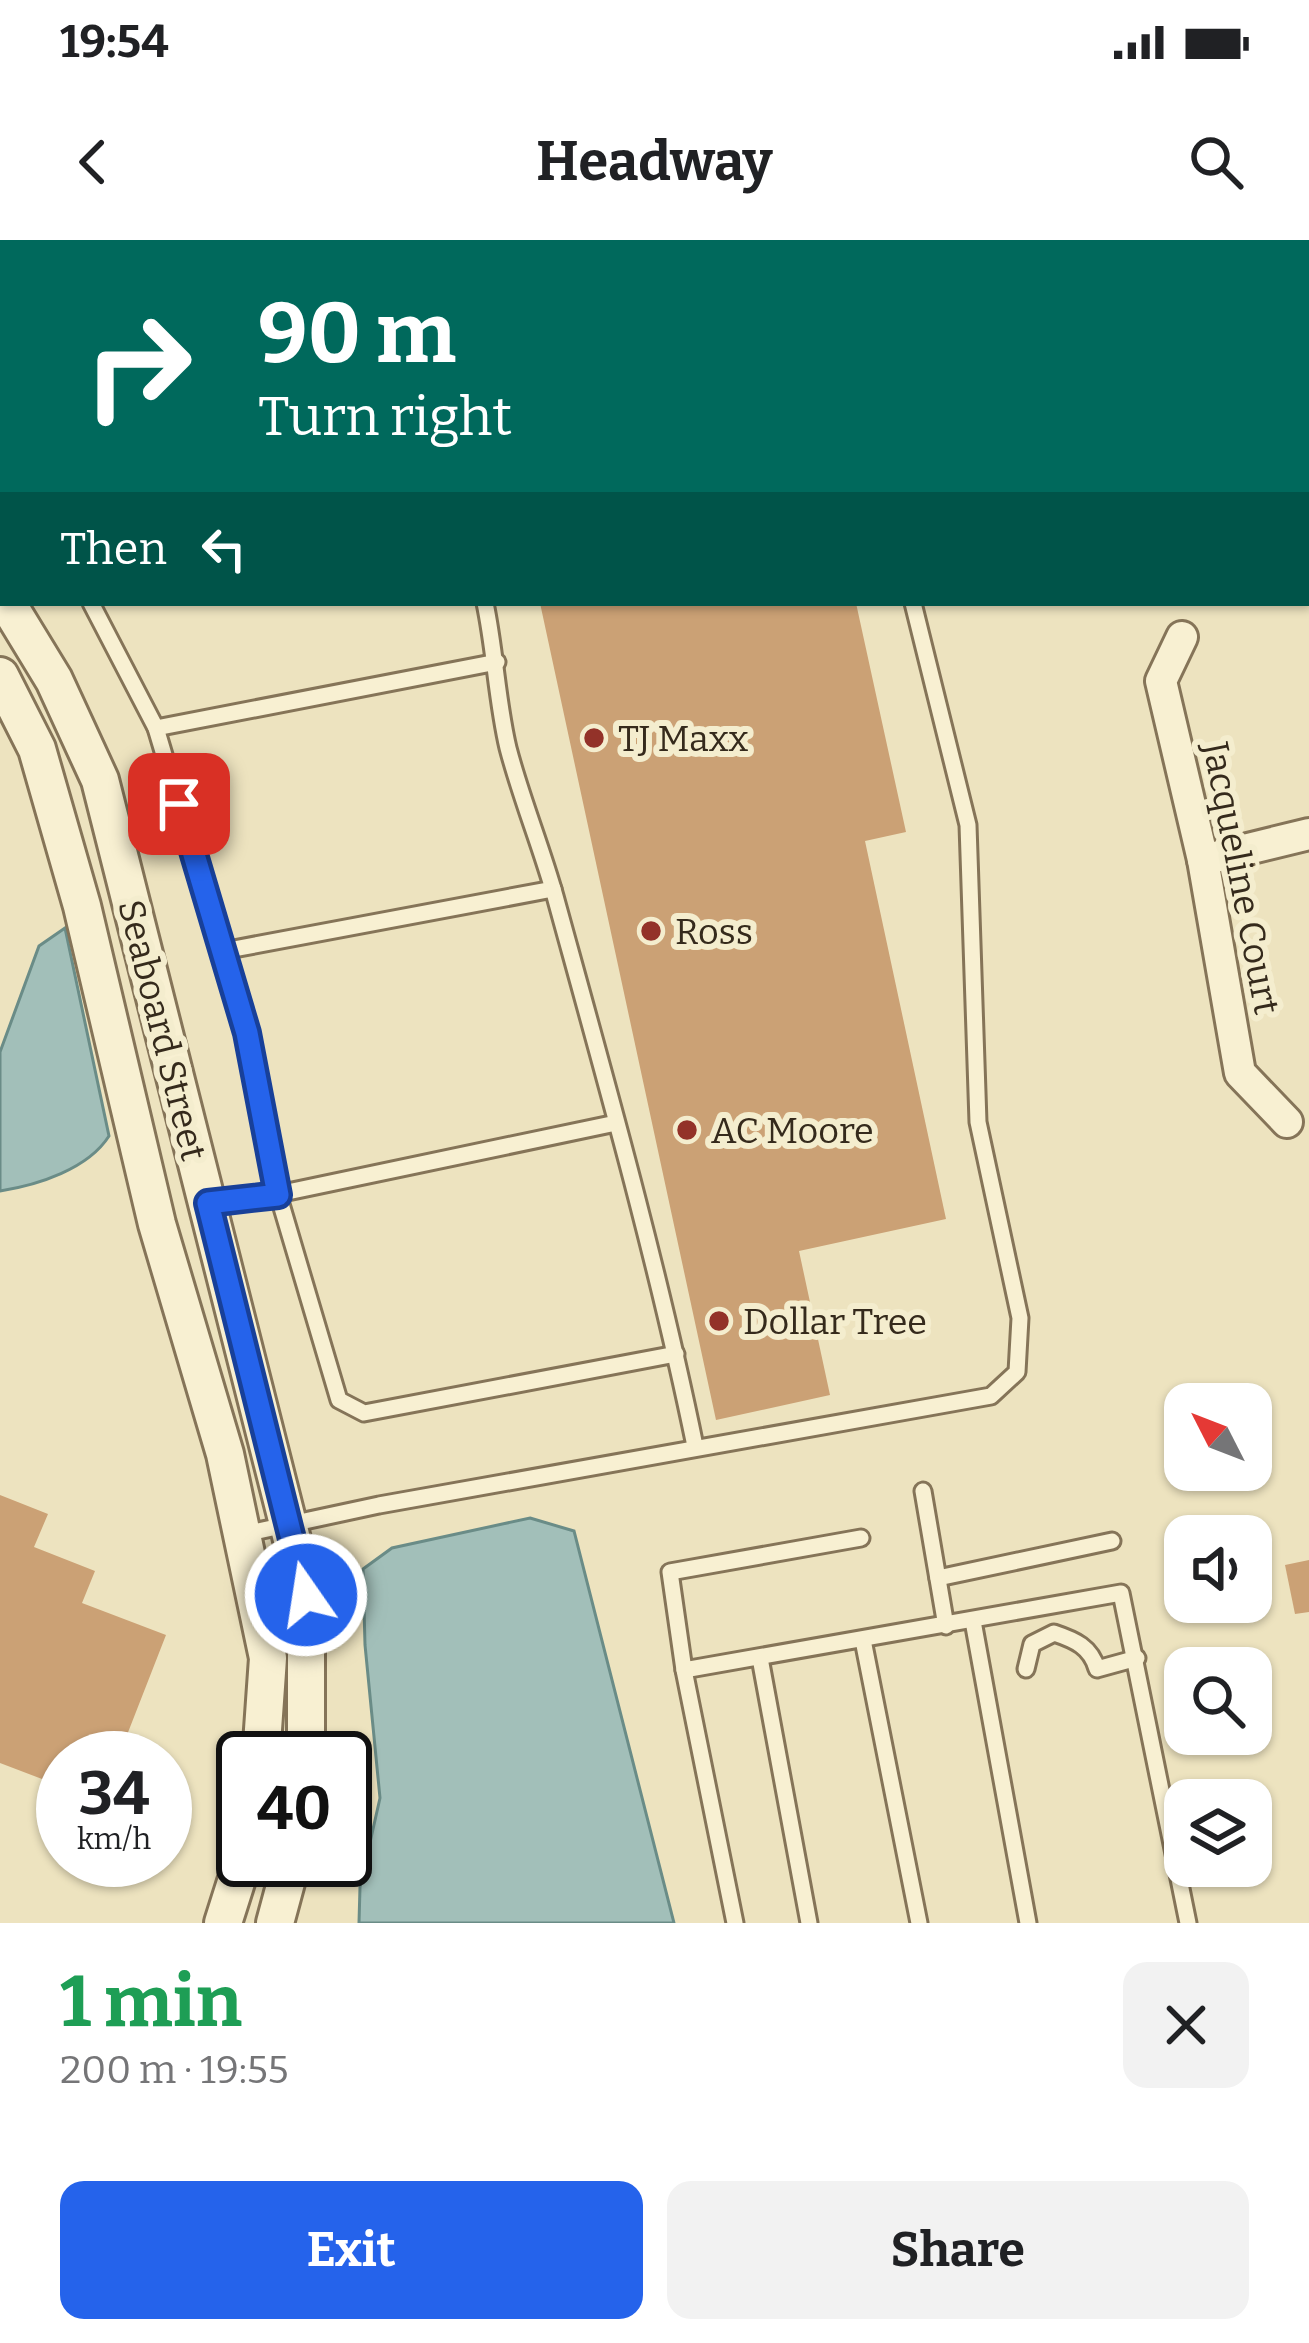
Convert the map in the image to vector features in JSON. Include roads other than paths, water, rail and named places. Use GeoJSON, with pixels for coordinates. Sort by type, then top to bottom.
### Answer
{"type":"FeatureCollection","features":[{"type":"Feature","properties":{"kind":"street","name":"Seaboard Street"},"geometry":{"type":"LineString","coordinates":[[8,606],[54,680],[100,780],[306,1595],[306,1731]]}},
{"type":"Feature","properties":{"kind":"street","name":"Jacqueline Court"},"geometry":{"type":"LineString","coordinates":[[1183,637],[1161,681],[1203,860],[1240,1073],[1287,1122]]}},
{"type":"Feature","properties":{"kind":"street","name":"Seaboard Street"},"geometry":{"type":"LineString","coordinates":[[0,676],[37,749],[76,884],[157,1224],[225,1454],[268,1658],[263,1731]]}},
{"type":"Feature","properties":{"kind":"street"},"geometry":{"type":"LineString","coordinates":[[1203,860],[1309,834]]}},
{"type":"Feature","properties":{"kind":"street"},"geometry":{"type":"LineString","coordinates":[[223,1923],[234,1887]]}},
{"type":"Feature","properties":{"kind":"street"},"geometry":{"type":"LineString","coordinates":[[275,1923],[285,1887]]}},
{"type":"Feature","properties":{"kind":"lane"},"geometry":{"type":"LineString","coordinates":[[93,606],[156,728],[224,951],[251,1052],[278,1195],[339,1400],[364,1413],[676,1354]]}},
{"type":"Feature","properties":{"kind":"lane"},"geometry":{"type":"LineString","coordinates":[[486,606],[506,740],[527,819],[553,889],[616,1123],[695,1446]]}},
{"type":"Feature","properties":{"kind":"lane"},"geometry":{"type":"LineString","coordinates":[[244,1534],[695,1446],[992,1396],[1017,1372],[1019,1318],[978,1123],[968,825],[914,606]]}},
{"type":"Feature","properties":{"kind":"lane"},"geometry":{"type":"LineString","coordinates":[[156,728],[497,662]]}},
{"type":"Feature","properties":{"kind":"lane"},"geometry":{"type":"LineString","coordinates":[[224,951],[553,889]]}},
{"type":"Feature","properties":{"kind":"lane"},"geometry":{"type":"LineString","coordinates":[[208,1203],[278,1195],[616,1123]]}},
{"type":"Feature","properties":{"kind":"lane"},"geometry":{"type":"LineString","coordinates":[[923,1492],[946,1625]]}},
{"type":"Feature","properties":{"kind":"lane"},"geometry":{"type":"LineString","coordinates":[[735,1923],[683,1670],[670,1572],[861,1538]]}},
{"type":"Feature","properties":{"kind":"lane"},"geometry":{"type":"LineString","coordinates":[[938,1578],[1112,1541]]}},
{"type":"Feature","properties":{"kind":"lane"},"geometry":{"type":"LineString","coordinates":[[683,1670],[1121,1593],[1188,1923]]}},
{"type":"Feature","properties":{"kind":"lane"},"geometry":{"type":"LineString","coordinates":[[973,1621],[1028,1923]]}},
{"type":"Feature","properties":{"kind":"lane"},"geometry":{"type":"LineString","coordinates":[[1026,1669],[1032,1645],[1054,1633],[1076,1640],[1093,1656],[1097,1670],[1137,1658]]}},
{"type":"Feature","properties":{"kind":"lane"},"geometry":{"type":"LineString","coordinates":[[863,1640],[919,1923]]}},
{"type":"Feature","properties":{"kind":"lane"},"geometry":{"type":"LineString","coordinates":[[760,1658],[809,1923]]}},
{"type":"Feature","properties":{"kind":"water"},"geometry":{"type":"Polygon","coordinates":[[[65,928],[109,1136],[88,1158],[61,1174],[0,1191],[0,1052],[39,946],[65,928]]]}},
{"type":"Feature","properties":{"kind":"water"},"geometry":{"type":"Polygon","coordinates":[[[530,1518],[574,1531],[674,1923],[359,1923],[360,1887],[372,1887],[372,1834],[380,1798],[365,1645],[363,1569],[392,1548],[530,1518]]]}},
{"type":"Feature","properties":{"kind":"place","name":"TJ Maxx"},"geometry":{"type":"Point","coordinates":[594,738]}},
{"type":"Feature","properties":{"kind":"place","name":"Ross"},"geometry":{"type":"Point","coordinates":[651,931]}},
{"type":"Feature","properties":{"kind":"place","name":"AC Moore"},"geometry":{"type":"Point","coordinates":[687,1130]}},
{"type":"Feature","properties":{"kind":"place","name":"Dollar Tree"},"geometry":{"type":"Point","coordinates":[719,1321]}}]}
